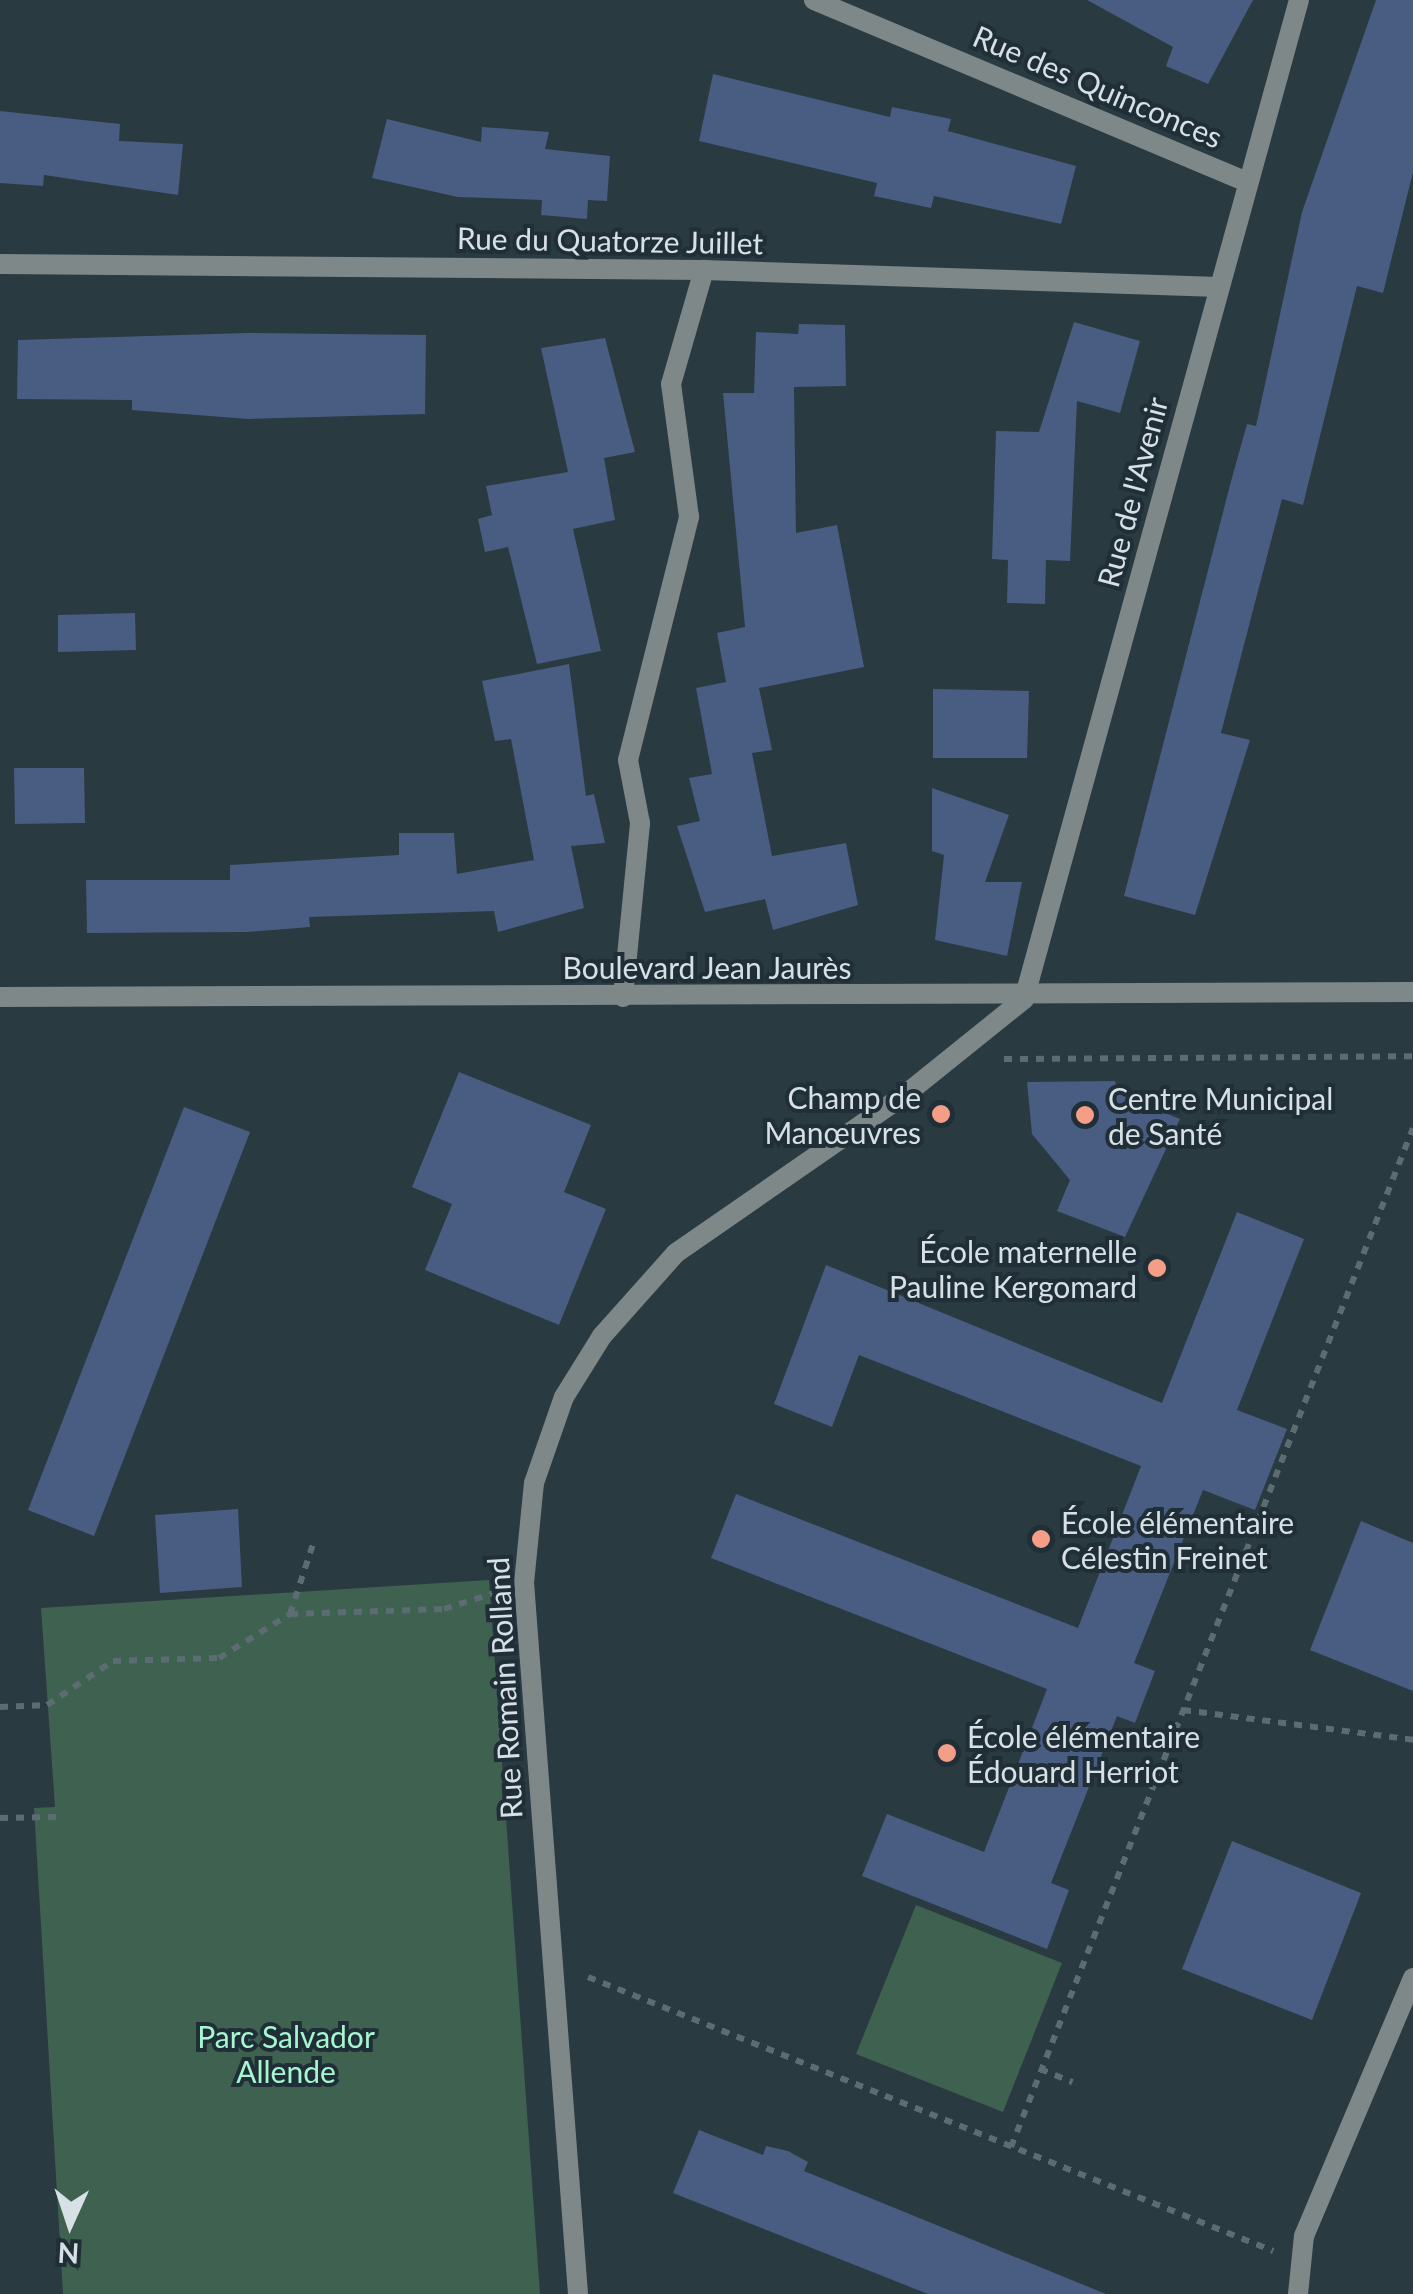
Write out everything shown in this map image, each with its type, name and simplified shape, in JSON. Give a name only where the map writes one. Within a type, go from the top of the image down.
[{"type":"street","name":"Rue des Quinconces","points":[[814,0],[1248,182]]},
{"type":"street","name":"Rue de l'Avenir","points":[[1024,999],[1299,0]]},
{"type":"street","name":"Rue du Quatorze Juillet","points":[[0,264],[704,270],[1219,288]]},
{"type":"street","points":[[623,997],[640,823],[628,760],[689,518],[671,384],[704,270]]},
{"type":"street","name":"Boulevard Jean Jaurès","points":[[0,997],[1024,999],[1413,992]]},
{"type":"street","name":"Rue Romain Rolland","points":[[578,2294],[524,1584],[534,1482],[564,1397],[611,1324],[676,1253],[946,1062],[1024,999]]},
{"type":"street","points":[[1298,2294],[1297,2260],[1413,1978]]},
{"type":"path","points":[[946,1062],[1413,1056]]},
{"type":"path","points":[[1010,2147],[1413,1128]]},
{"type":"path","points":[[290,1614],[314,1541]]},
{"type":"path","points":[[0,1707],[47,1705],[113,1661],[219,1658],[290,1614],[444,1609],[524,1584]]},
{"type":"path","points":[[1183,1710],[1413,1740]]},
{"type":"path","points":[[0,1818],[57,1818]]},
{"type":"path","points":[[551,1962],[1297,2260]]},
{"type":"path","points":[[1040,2069],[1073,2082]]},
{"type":"green space","name":"Parc Salvador Allende","points":[[489,1580],[540,2294],[63,2294],[34,1808],[55,1807],[41,1608]]},
{"type":"green space","points":[[916,1905],[1062,1963],[1003,2112],[856,2054]]},
{"type":"building","points":[[1087,0],[1253,0],[1208,84],[1166,66],[1173,47]]},
{"type":"building","points":[[1376,0],[1413,0],[1413,172],[1383,293],[1357,286],[1303,505],[1282,499],[1221,733],[1250,740],[1195,915],[1124,896],[1247,424],[1256,426],[1302,212]]},
{"type":"building","points":[[713,74],[890,117],[892,107],[951,119],[948,131],[1076,166],[1061,224],[934,196],[931,208],[874,196],[877,183],[699,141]]},
{"type":"building","points":[[0,111],[120,124],[119,141],[183,144],[178,195],[44,175],[43,186],[0,183]]},
{"type":"building","points":[[387,119],[481,142],[482,127],[549,132],[545,149],[610,156],[607,201],[588,200],[587,219],[541,215],[542,200],[458,197],[372,178]]},
{"type":"building","points":[[1074,322],[1140,341],[1120,413],[1077,401],[1070,561],[1046,560],[1045,604],[1007,603],[1008,560],[992,559],[996,431],[1039,432]]},
{"type":"building","points":[[799,324],[845,325],[846,386],[794,387],[796,533],[837,525],[864,667],[759,688],[772,750],[752,753],[772,856],[846,843],[858,905],[773,930],[765,899],[705,912],[677,826],[700,821],[689,778],[712,774],[696,688],[726,682],[717,633],[745,627],[723,393],[754,393],[756,332],[798,334]]},
{"type":"building","points":[[246,333],[426,335],[425,414],[248,419],[132,410],[132,400],[17,399],[18,340]]},
{"type":"building","points":[[605,338],[635,452],[604,458],[615,520],[573,529],[601,651],[537,664],[508,547],[485,552],[478,519],[492,515],[486,486],[568,472],[541,348]]},
{"type":"building","points":[[135,613],[136,650],[58,652],[58,615]]},
{"type":"building","points":[[569,664],[586,796],[594,794],[605,843],[571,846],[584,908],[498,932],[494,911],[309,917],[310,927],[246,932],[87,933],[86,880],[230,880],[230,865],[399,855],[399,833],[454,833],[457,874],[534,860],[511,739],[495,741],[482,681]]},
{"type":"building","points":[[933,689],[1029,691],[1027,758],[933,758]]},
{"type":"building","points":[[14,768],[84,768],[85,823],[15,824]]},
{"type":"building","points":[[932,788],[1009,815],[985,882],[1022,882],[1007,956],[935,940],[944,855],[932,851]]},
{"type":"building","points":[[459,1072],[591,1125],[564,1192],[606,1209],[559,1325],[425,1270],[452,1204],[412,1187]]},
{"type":"building","points":[[1115,1081],[1119,1094],[1180,1119],[1125,1237],[1057,1211],[1070,1180],[1032,1134],[1027,1082]]},
{"type":"building","points":[[184,1107],[250,1132],[94,1536],[28,1510]]},
{"type":"building","points":[[1237,1212],[1304,1239],[1237,1410],[1287,1429],[1255,1510],[1203,1490],[1134,1663],[1155,1671],[1135,1723],[1117,1716],[1051,1883],[1069,1890],[1047,1949],[862,1876],[887,1814],[984,1852],[1047,1689],[711,1558],[736,1494],[1078,1628],[1141,1466],[859,1355],[832,1427],[774,1404],[826,1265],[1162,1403]]},
{"type":"building","points":[[238,1509],[242,1587],[160,1593],[155,1515]]},
{"type":"building","points":[[1361,1521],[1413,1543],[1413,1691],[1310,1650]]},
{"type":"building","points":[[1232,1841],[1361,1893],[1312,2020],[1182,1969]]},
{"type":"building","points":[[699,2130],[763,2155],[766,2146],[788,2151],[808,2162],[804,2171],[1106,2294],[928,2294],[673,2193]]},
{"type":"place","name":"Champ de Manœuvres","points":[[941,1114]]},
{"type":"place","name":"Centre Municipal de Santé","points":[[1085,1115]]},
{"type":"place","name":"École maternelle Pauline Kergomard","points":[[1157,1268]]},
{"type":"place","name":"École élémentaire Célestin Freinet","points":[[1041,1539]]},
{"type":"place","name":"École élémentaire Édouard Herriot","points":[[947,1753]]}]
